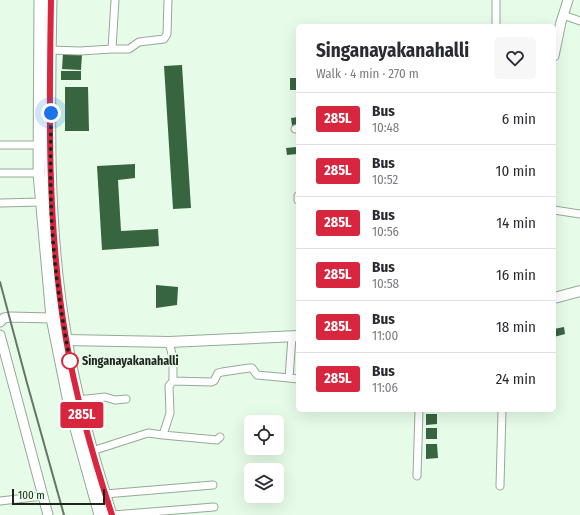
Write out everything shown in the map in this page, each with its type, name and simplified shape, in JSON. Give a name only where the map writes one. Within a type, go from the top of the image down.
[{"type":"main road","points":[[100,515],[70,407],[52,318],[39,172],[40,0],[51,0],[51,202],[55,258],[66,340],[78,400],[112,515]]},
{"type":"main road","points":[[556,297],[580,291]]},
{"type":"main road","points":[[66,340],[169,342],[295,336]]},
{"type":"street","points":[[112,49],[115,0]]},
{"type":"street","points":[[50,50],[80,51],[129,49],[139,42],[164,39],[167,34],[168,0]]},
{"type":"street","points":[[496,0],[496,24]]},
{"type":"street","points":[[556,47],[568,0]]},
{"type":"street","points":[[563,15],[580,21]]},
{"type":"street","points":[[0,145],[40,145]]},
{"type":"street","points":[[0,174],[39,172]]},
{"type":"street","points":[[0,203],[42,202]]},
{"type":"street","points":[[556,210],[580,214]]},
{"type":"street","points":[[0,322],[4,318],[10,316],[52,318]]},
{"type":"street","points":[[0,336],[48,515]]},
{"type":"street","points":[[289,378],[295,336]]},
{"type":"street","points":[[163,434],[170,413],[169,386],[173,381],[173,358],[169,342]]},
{"type":"street","points":[[173,381],[211,382],[214,381],[218,373],[249,368],[252,368],[257,375],[296,379]]},
{"type":"street","points":[[78,400],[105,397],[115,400],[126,399]]},
{"type":"street","points":[[417,476],[419,412]]},
{"type":"street","points":[[500,486],[502,412]]},
{"type":"street","points":[[92,451],[148,433],[217,440],[220,437]]},
{"type":"street","points":[[105,494],[213,485]]},
{"type":"street","points":[[0,500],[43,496]]},
{"type":"street","points":[[112,515],[214,507]]},
{"type":"building","points":[[63,53],[82,54],[81,70],[62,69]]},
{"type":"building","points":[[182,65],[191,208],[173,209],[164,66]]},
{"type":"building","points":[[61,71],[81,71],[81,80],[61,80]]},
{"type":"building","points":[[290,78],[296,78],[296,90],[290,90]]},
{"type":"building","points":[[65,87],[88,87],[89,131],[65,131]]},
{"type":"building","points":[[296,117],[296,125],[292,126],[291,118]]},
{"type":"building","points":[[296,147],[296,154],[287,155],[286,148]]},
{"type":"building","points":[[135,164],[135,178],[118,180],[121,231],[158,229],[159,246],[102,250],[97,166]]},
{"type":"building","points":[[156,285],[178,287],[177,305],[156,308]]},
{"type":"building","points":[[564,327],[565,334],[556,336],[556,329]]},
{"type":"building","points":[[426,414],[437,414],[437,424],[426,425]]},
{"type":"building","points":[[426,428],[437,428],[437,439],[426,439]]},
{"type":"building","points":[[426,444],[437,444],[438,458],[426,459]]},
{"type":"railway","points":[[0,282],[64,515]]},
{"type":"bus line","name":"285L","points":[[51,0],[51,202],[55,258],[62,317],[78,400],[112,515]]},
{"type":"place","name":"Singanayakanahalli","points":[[70,361]]},
{"type":"route","points":[[51,113],[51,202],[55,258],[62,317],[70,361]]}]
